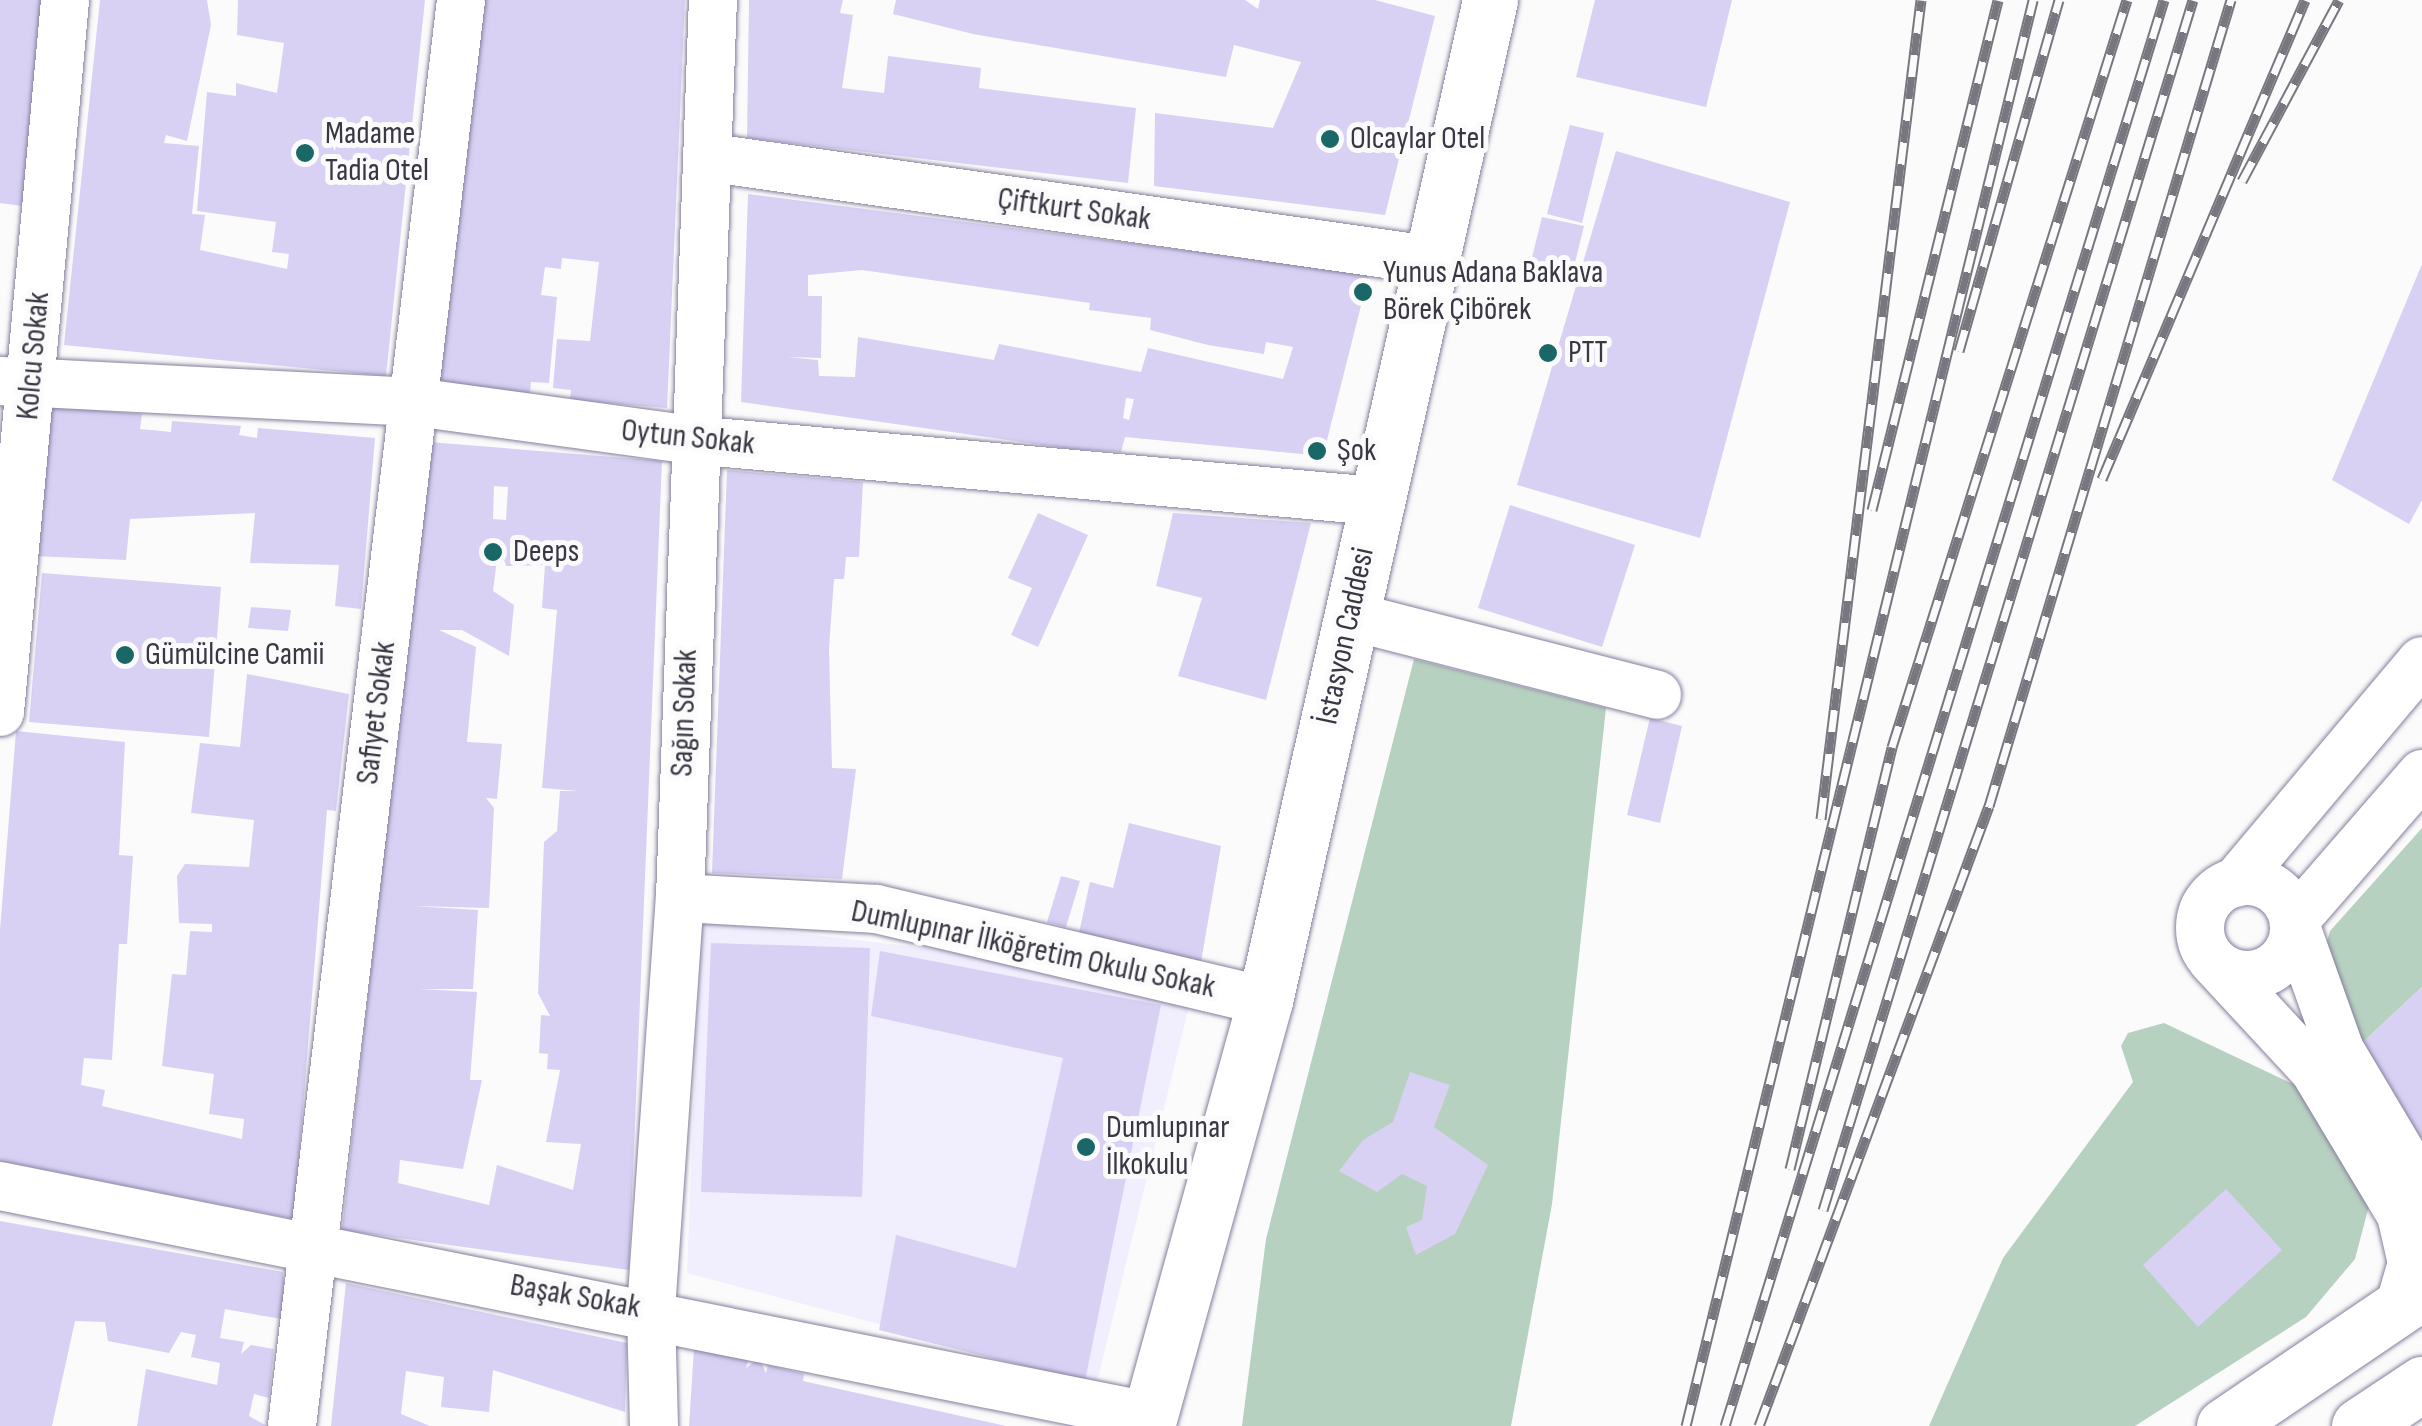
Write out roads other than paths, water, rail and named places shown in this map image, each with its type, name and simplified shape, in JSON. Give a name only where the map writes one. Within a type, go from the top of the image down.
[{"type":"main road","name":"İstasyon Caddesi","points":[[1160,1423],[1190,1269],[1266,1001],[1376,501],[1436,261],[1490,0]]},
{"type":"main road","points":[[2224,1426],[2410,1300]]},
{"type":"main road","points":[[2360,1426],[2422,1384]]},
{"type":"street","name":"Kolcu Sokak","points":[[0,712],[16,380],[64,0]]},
{"type":"street","name":"Safiyet Sokak","points":[[292,1426],[461,0]]},
{"type":"street","name":"Sağın Sokak","points":[[654,1426],[650,1310],[680,898],[692,440],[712,158],[713,0]]},
{"type":"street","name":"Çiftkurt Sokak","points":[[712,158],[1436,261]]},
{"type":"street","name":"Oytun Sokak","points":[[16,380],[415,402],[692,440],[1376,501]]},
{"type":"street","points":[[1350,616],[1658,695]]},
{"type":"street","points":[[2410,1300],[2412,1262],[2401,1215],[2314,1070],[2212,960],[2202,915],[2235,883],[2422,661]]},
{"type":"street","points":[[2212,960],[2237,974],[2267,971],[2289,950],[2294,921],[2422,774]]},
{"type":"street","points":[[2235,883],[2267,885],[2294,921],[2340,1050],[2422,1188]]},
{"type":"street","name":"Dumlupınar İlköğretim Okulu Sokak","points":[[680,898],[876,909],[1266,1001]]},
{"type":"street","name":"Başak Sokak","points":[[0,1186],[312,1251],[650,1310],[1160,1423]]},
{"type":"railway","points":[[1821,819],[1921,0]]},
{"type":"railway","points":[[1872,510],[1998,0]]},
{"type":"railway","points":[[1686,1426],[2033,0]]},
{"type":"railway","points":[[1959,351],[2059,0]]},
{"type":"railway","points":[[1790,1169],[1892,747],[2127,0]]},
{"type":"railway","points":[[1725,1426],[2164,0]]},
{"type":"railway","points":[[1823,1210],[2193,0]]},
{"type":"railway","points":[[1759,1426],[1989,806],[2231,0]]},
{"type":"railway","points":[[2102,479],[2305,0]]},
{"type":"railway","points":[[2242,181],[2339,0]]},
{"type":"place","name":"Olcaylar Otel","points":[[1330,139]]},
{"type":"place","name":"Madame Tadia Otel","points":[[305,153]]},
{"type":"place","name":"Yunus Adana Baklava Börek Çibörek","points":[[1363,292]]},
{"type":"place","name":"PTT","points":[[1548,353]]},
{"type":"place","name":"Şok","points":[[1317,451]]},
{"type":"place","name":"Deeps","points":[[493,552]]},
{"type":"place","name":"Gümülcine Camii","points":[[125,655]]},
{"type":"place","name":"Dumlupınar İlkokulu","points":[[1086,1147]]}]
